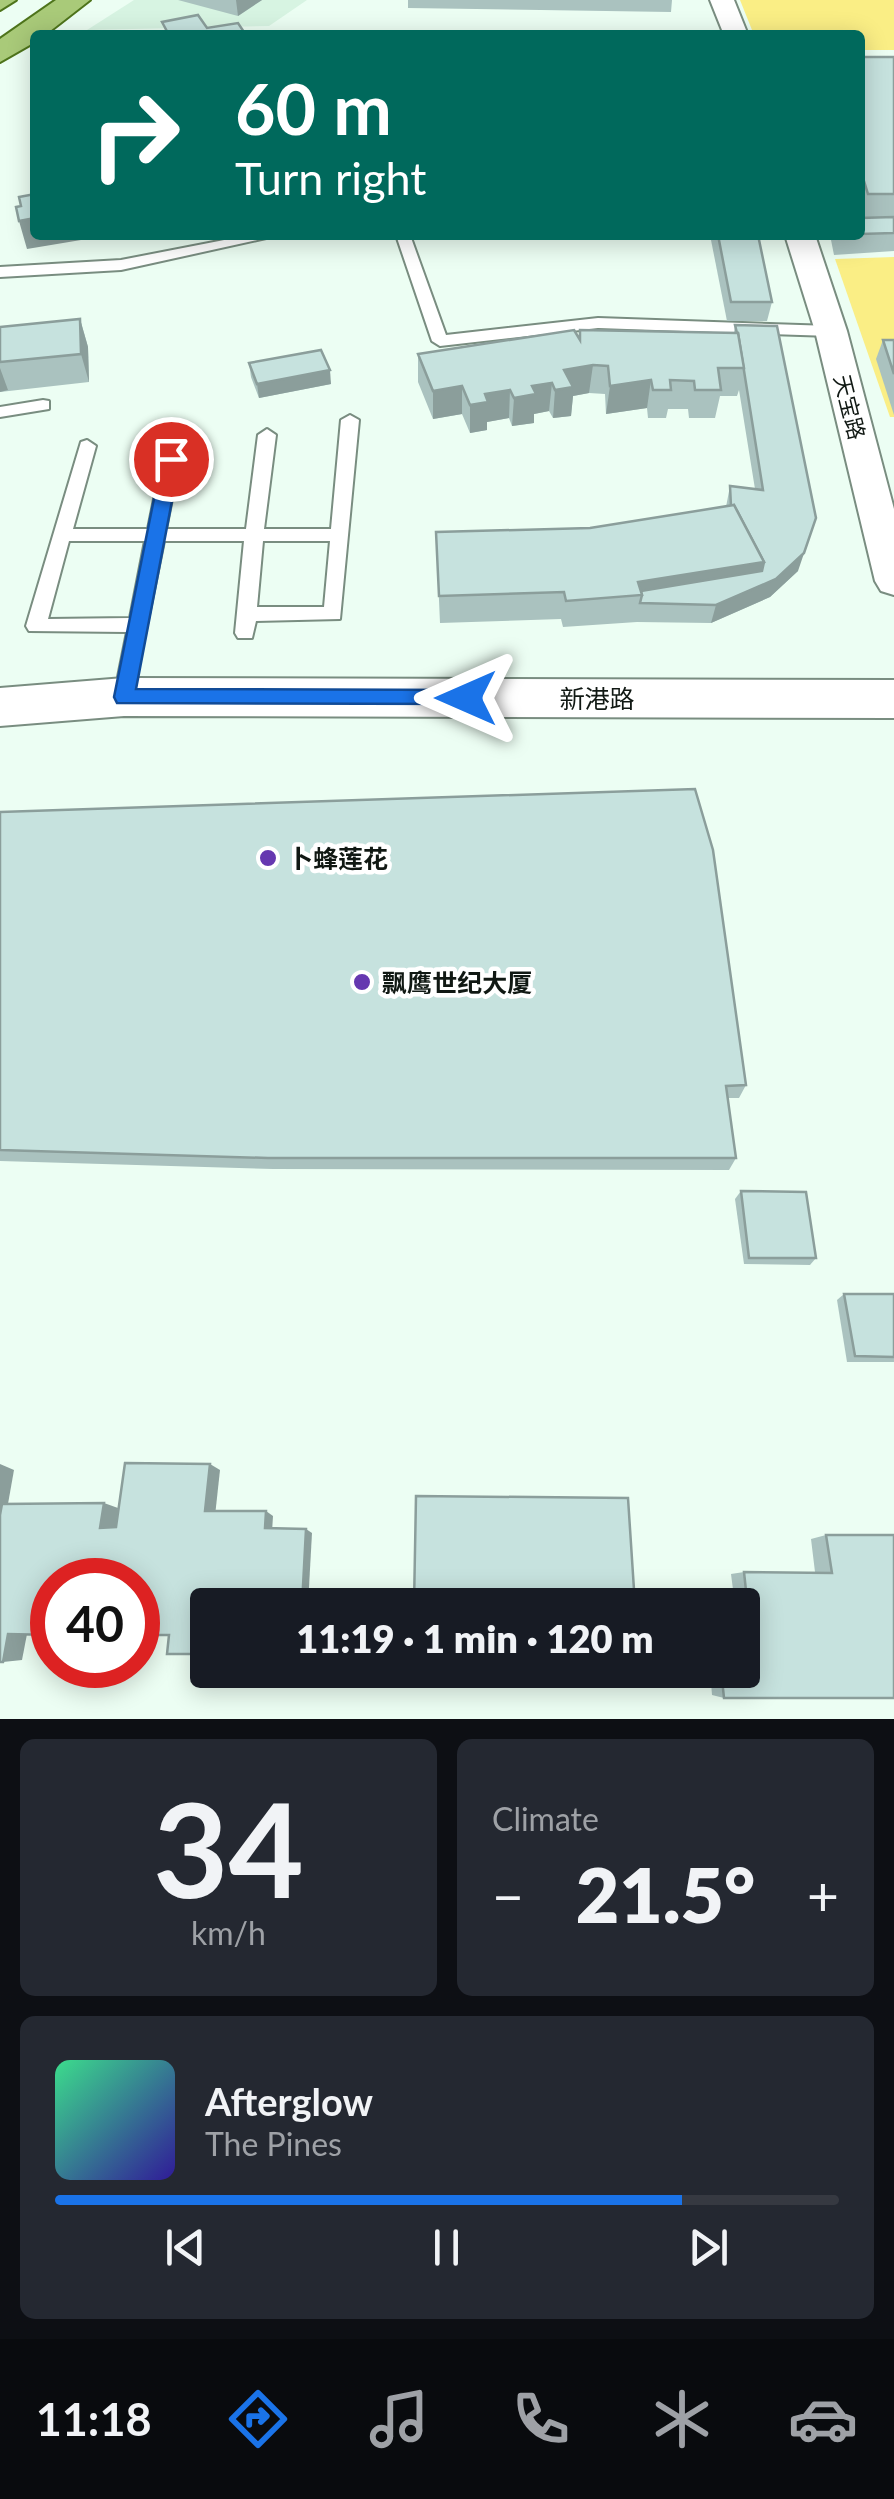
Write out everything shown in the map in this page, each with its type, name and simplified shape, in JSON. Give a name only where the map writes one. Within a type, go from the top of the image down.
[{"type":"main road","points":[[0,28],[42,0]]},
{"type":"main road","points":[[33,30],[75,0]]},
{"type":"main road","points":[[67,30],[111,0]]},
{"type":"main road","points":[[0,53],[30,32]]},
{"type":"main road","points":[[0,75],[30,55]]},
{"type":"street","points":[[722,0],[734,30]]},
{"type":"street","name":"天宝路","points":[[802,240],[830,332],[894,581]]},
{"type":"street","name":"新港路","points":[[0,706],[124,697],[894,699]]},
{"type":"lane","points":[[0,272],[121,265],[248,240]]},
{"type":"lane","points":[[405,240],[440,341],[598,324],[830,332]]},
{"type":"lane","points":[[0,412],[43,405]]},
{"type":"lane","points":[[267,435],[246,624],[333,614],[350,420]]},
{"type":"lane","points":[[88,446],[36,626],[138,624]]},
{"type":"lane","points":[[124,697],[171,459]]},
{"type":"lane","points":[[62,535],[340,536]]},
{"type":"shaded area","points":[[134,0],[307,0],[269,26],[87,30]]},
{"type":"shaded area","points":[[740,0],[894,0],[894,50],[865,50],[865,30],[752,30]]},
{"type":"shaded area","points":[[894,257],[894,417],[890,417],[835,259]]},
{"type":"building","points":[[198,15],[207,28],[238,23],[243,30],[166,30],[162,22]]},
{"type":"building","points":[[865,57],[894,57],[894,194],[868,194]]},
{"type":"building","points":[[30,195],[30,219],[19,221],[19,197]]},
{"type":"building","points":[[894,217],[894,233],[865,234],[865,218]]},
{"type":"building","points":[[719,240],[759,240],[772,302],[731,302]]},
{"type":"building","points":[[80,319],[81,354],[0,362],[0,327]]},
{"type":"building","points":[[735,325],[777,326],[816,518],[804,553],[776,579],[716,605],[640,603],[641,591],[762,571],[764,562],[734,505],[731,506],[730,486],[763,490]]},
{"type":"building","points":[[574,330],[580,340],[580,330],[738,333],[744,368],[718,368],[721,390],[695,390],[694,381],[670,380],[671,390],[653,390],[651,380],[610,386],[608,366],[593,365],[564,370],[573,387],[555,390],[552,383],[532,386],[536,394],[514,398],[510,390],[485,394],[488,402],[470,405],[462,386],[433,391],[418,354]]},
{"type":"building","points":[[883,340],[894,340],[894,374]]},
{"type":"building","points":[[321,350],[330,370],[257,384],[249,363]]},
{"type":"building","points":[[734,505],[764,562],[638,582],[642,595],[566,601],[564,592],[439,596],[436,532],[590,528]]},
{"type":"building","name":"飘鹰世纪大厦","points":[[695,789],[713,850],[746,1085],[726,1086],[736,1158],[268,1158],[0,1150],[0,812]]},
{"type":"building","points":[[741,1191],[806,1192],[816,1258],[749,1258]]},
{"type":"building","points":[[844,1294],[894,1294],[894,1357],[855,1356]]},
{"type":"building","points":[[125,1463],[210,1464],[205,1511],[266,1511],[265,1528],[306,1529],[303,1588],[190,1588],[190,1654],[167,1654],[169,1635],[160,1635],[160,1558],[30,1558],[30,1634],[8,1634],[0,1662],[2,1504],[104,1503],[100,1528],[116,1527]]},
{"type":"building","points":[[416,1496],[628,1498],[634,1588],[414,1588]]},
{"type":"building","points":[[826,1535],[894,1535],[894,1698],[724,1698],[723,1688],[760,1688],[760,1588],[746,1588],[744,1572],[832,1573]]},
{"type":"place","name":"卜蜂莲花","points":[[268,858]]},
{"type":"place","name":"飘鹰世纪大厦","points":[[362,982]]},
{"type":"route","points":[[171,459],[124,697],[466,698]]}]
